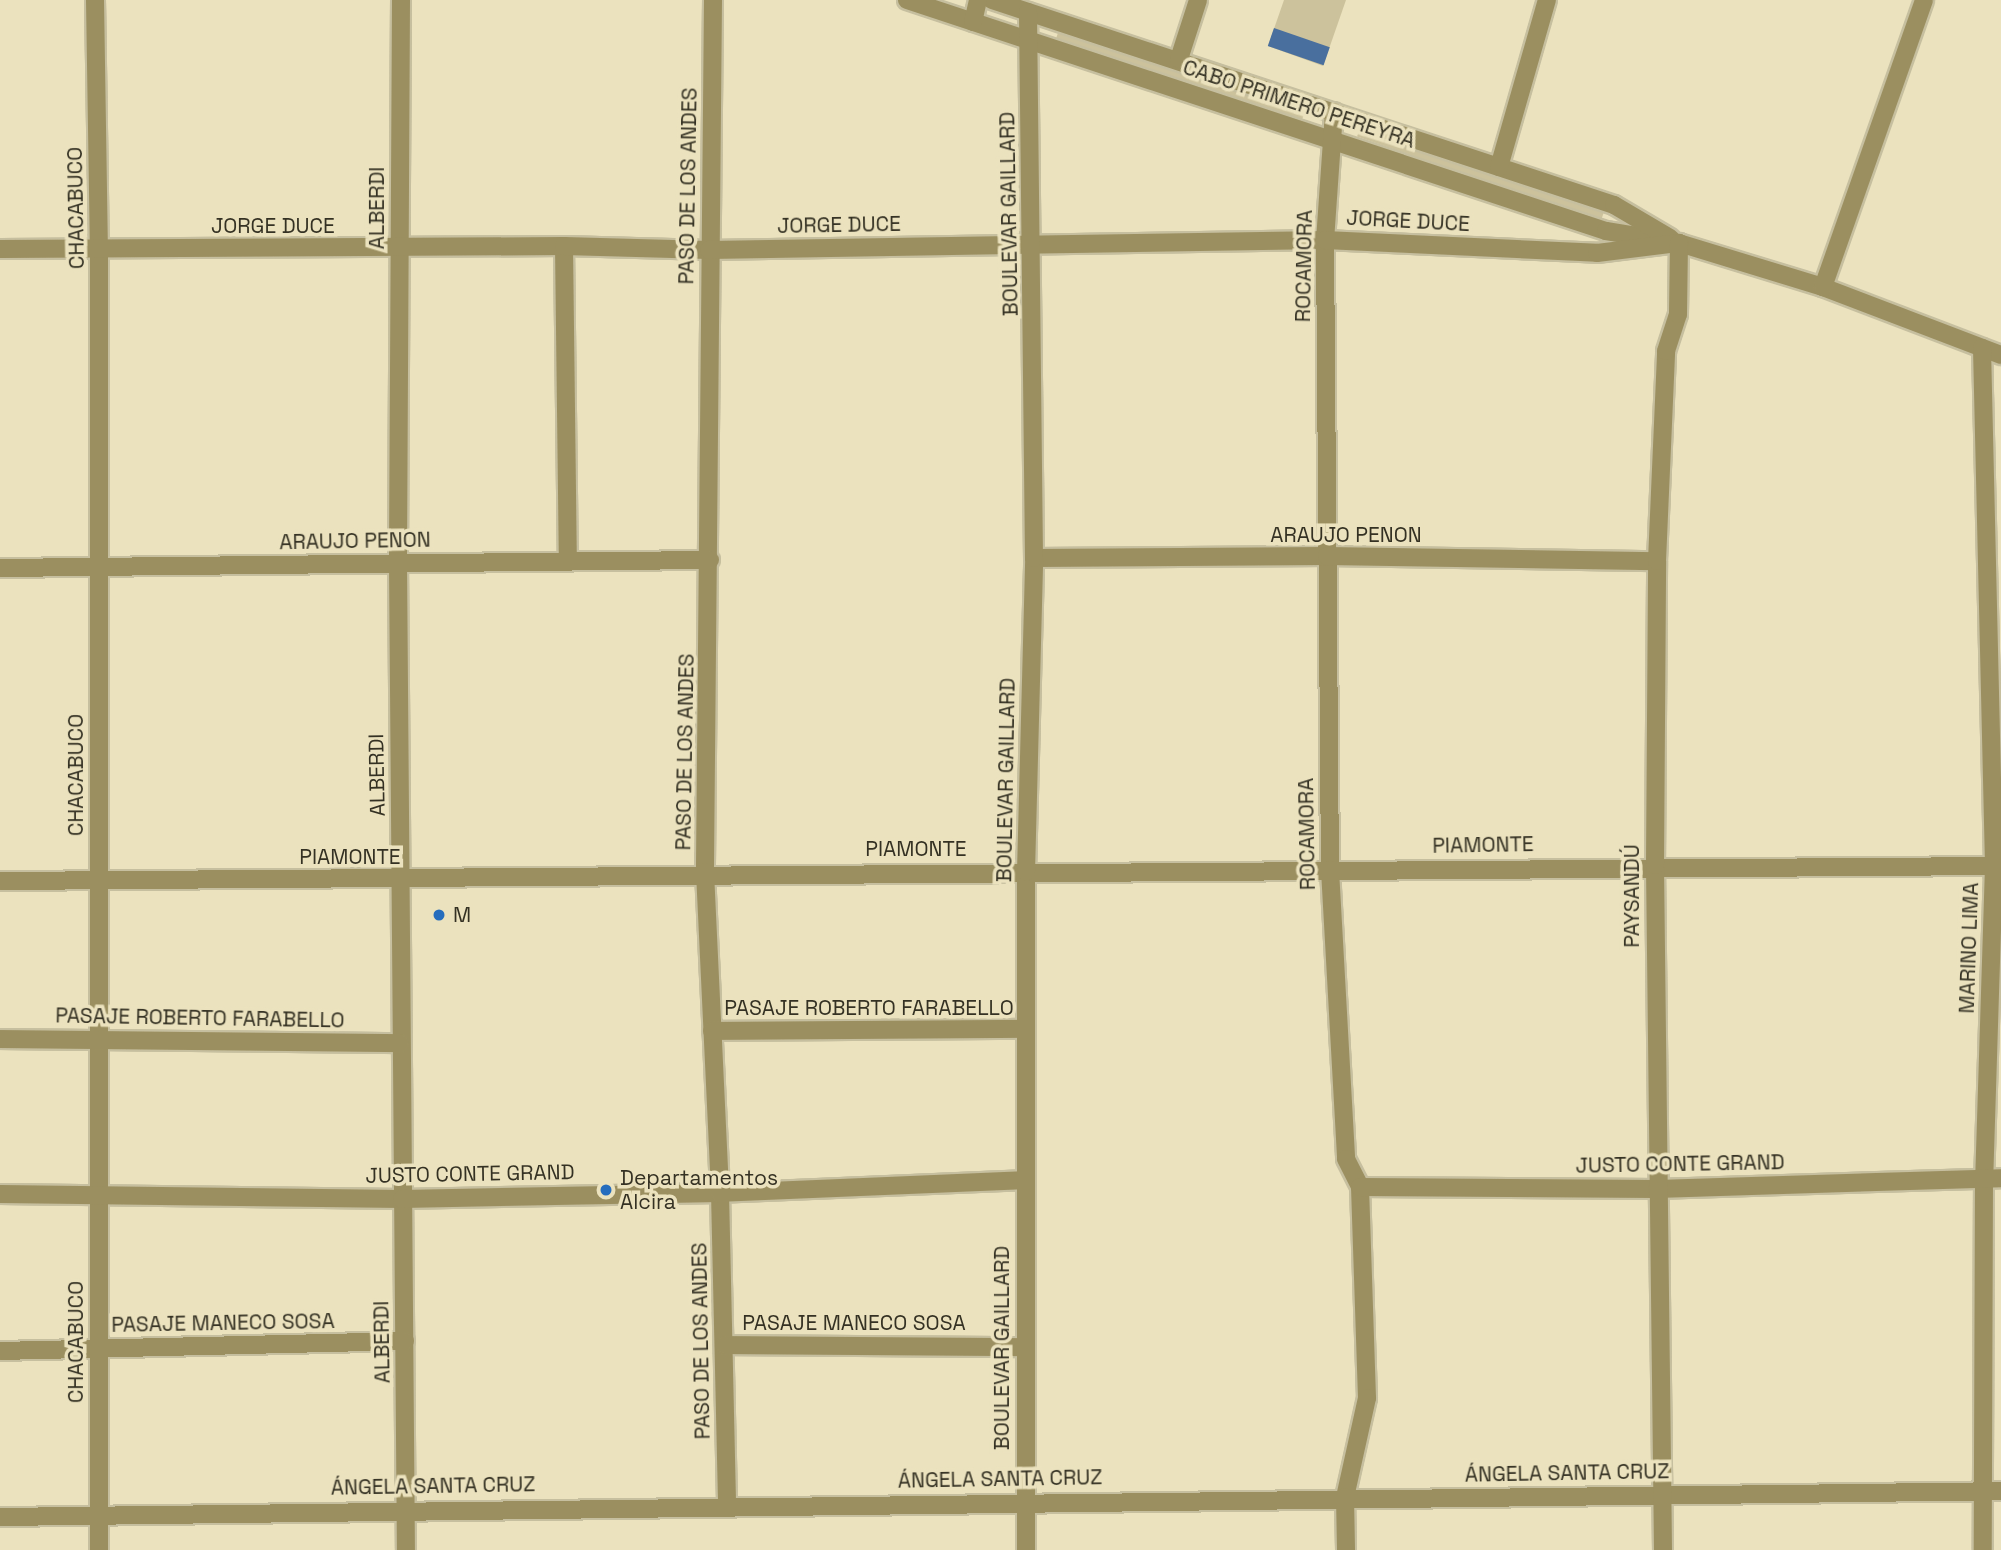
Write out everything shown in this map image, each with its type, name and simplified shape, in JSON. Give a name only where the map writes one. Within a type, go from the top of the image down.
[{"type":"street","name":"CHACABUCO","points":[[95,0],[99,249],[99,1550]]},
{"type":"street","name":"ALBERDI","points":[[401,0],[398,563],[406,1550]]},
{"type":"street","name":"PASO DE LOS ANDES","points":[[713,0],[709,250],[710,560],[705,872],[720,1193],[727,1505]]},
{"type":"street","name":"CABO PRIMERO PEREYRA","points":[[907,0],[1605,231],[1679,243],[1823,287],[2001,355]]},
{"type":"street","points":[[973,22],[978,0]]},
{"type":"street","name":"CABO PRIMERO PEREYRA","points":[[992,0],[1179,59],[1615,205],[1679,243]]},
{"type":"street","points":[[1179,59],[1198,0]]},
{"type":"street","points":[[1499,167],[1547,0]]},
{"type":"street","points":[[1823,287],[1924,0]]},
{"type":"street","name":"BOULEVAR GAILLARD","points":[[1026,1550],[1026,872],[1034,558],[1033,243],[1028,12]]},
{"type":"street","name":"ROCAMORA","points":[[1334,112],[1330,138],[1325,240],[1330,870],[1346,1158],[1360,1187],[1367,1398],[1345,1497],[1346,1550]]},
{"type":"street","name":"JORGE DUCE","points":[[0,249],[400,250],[564,246],[709,250],[1325,240],[1597,253],[1679,243]]},
{"type":"street","name":"PAYSANDÚ","points":[[1663,1550],[1655,865],[1657,561],[1666,351],[1678,314],[1679,243]]},
{"type":"street","points":[[564,246],[568,561]]},
{"type":"street","name":"MARINO LIMA","points":[[1982,348],[1994,573],[1998,866],[1992,1178],[1992,1491],[1983,1550]]},
{"type":"street","name":"ARAUJO PENON","points":[[1034,558],[1326,556],[1657,561]]},
{"type":"street","name":"ARAUJO PENON","points":[[0,568],[710,560]]},
{"type":"street","name":"PIAMONTE","points":[[0,881],[401,880],[705,872],[1330,870],[1655,865],[1998,866]]},
{"type":"street","name":"PASAJE ROBERTO FARABELLO","points":[[712,1031],[1026,1030]]},
{"type":"street","name":"PASAJE ROBERTO FARABELLO","points":[[0,1039],[400,1042]]},
{"type":"street","name":"JUSTO CONTE GRAND","points":[[1360,1187],[1657,1189],[1992,1178]]},
{"type":"street","name":"JUSTO CONTE GRAND","points":[[0,1194],[402,1199],[720,1193],[1025,1180]]},
{"type":"street","name":"PASAJE MANECO SOSA","points":[[0,1351],[405,1341]]},
{"type":"street","name":"PASAJE MANECO SOSA","points":[[725,1345],[1025,1347]]},
{"type":"street","name":"ÁNGELA SANTA CRUZ","points":[[0,1517],[406,1508],[1992,1491]]},
{"type":"shaded area","points":[[1284,0],[1346,0],[1323,66],[1268,46]]},
{"type":"shaded area","points":[[1059,30],[1304,114],[1301,123],[1056,39]]},
{"type":"shaded area","points":[[1360,128],[1604,212],[1601,221],[1357,137]]},
{"type":"building","points":[[1274,28],[1330,47],[1324,65],[1268,46]]},
{"type":"place","name":"M","points":[[439,915]]},
{"type":"place","name":"Departamentos Alcira","points":[[606,1190]]}]
